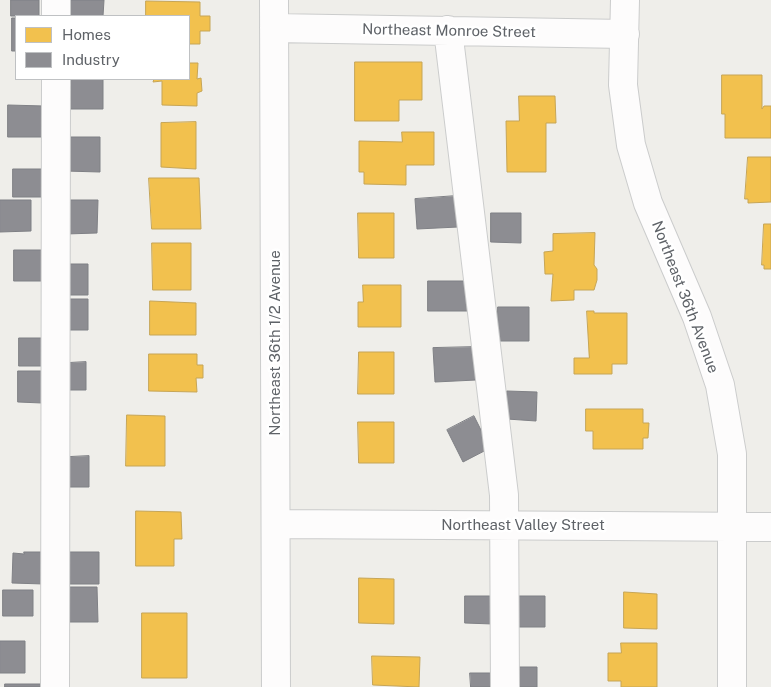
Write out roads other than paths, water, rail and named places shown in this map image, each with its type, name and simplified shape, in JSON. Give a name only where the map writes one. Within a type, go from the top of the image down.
[{"type":"street","points":[[56,0],[56,15]]},
{"type":"street","name":"Northeast 36th 1/2 Avenue","points":[[274,0],[276,687]]},
{"type":"street","name":"Northeast 36th Avenue","points":[[625,0],[623,85],[631,145],[648,203],[697,317],[720,385],[732,454],[732,687]]},
{"type":"street","name":"Northeast Monroe Street","points":[[274,28],[625,34]]},
{"type":"street","points":[[448,30],[504,495],[505,687]]},
{"type":"street","points":[[55,687],[56,80]]},
{"type":"street","name":"Northeast Valley Street","points":[[276,524],[771,527]]}]
